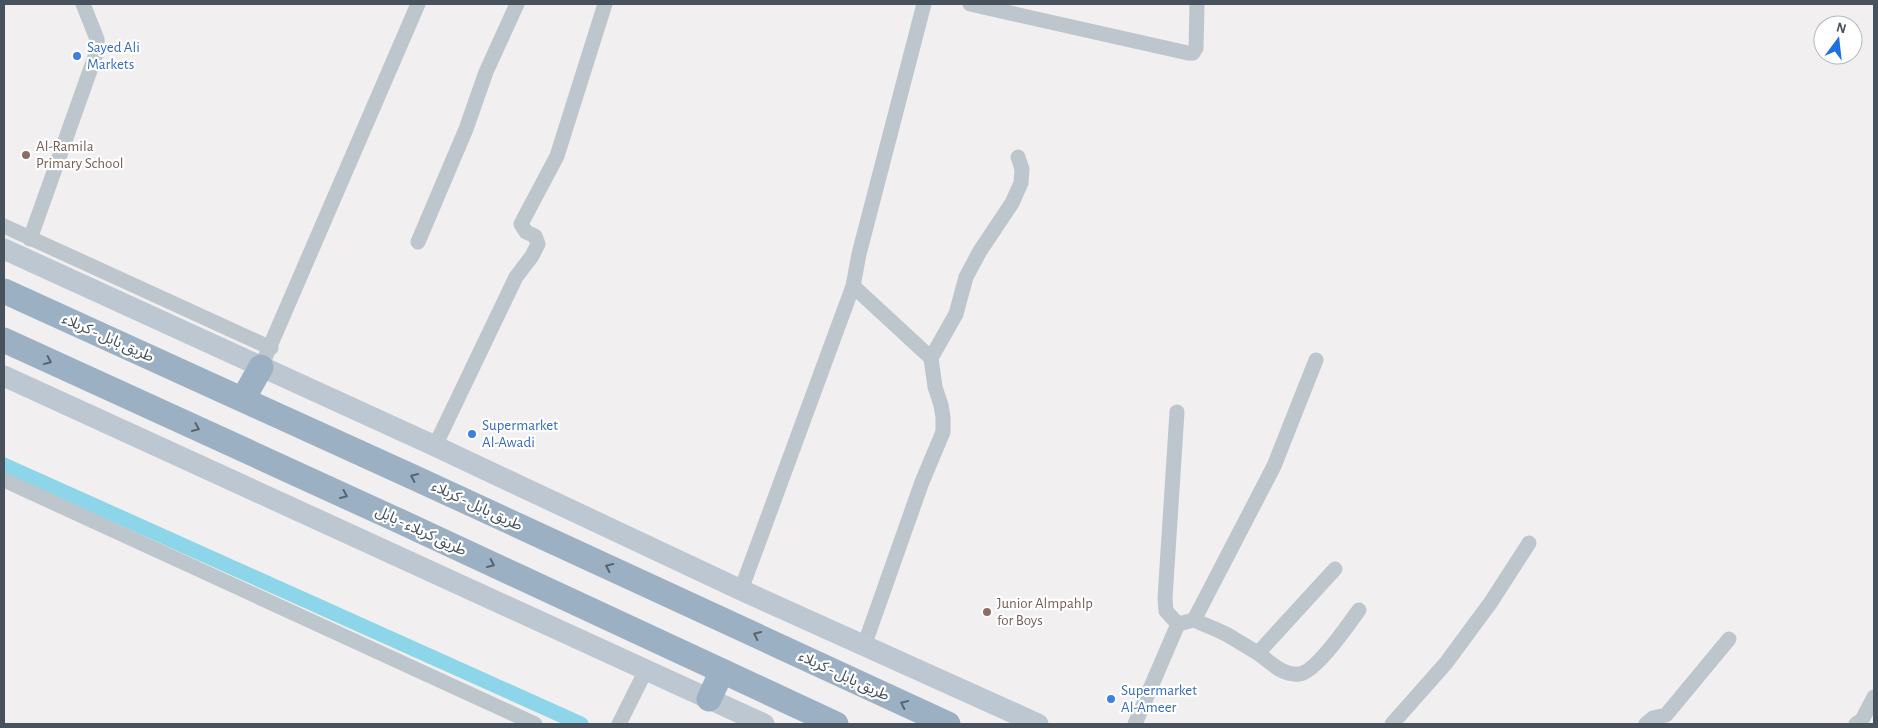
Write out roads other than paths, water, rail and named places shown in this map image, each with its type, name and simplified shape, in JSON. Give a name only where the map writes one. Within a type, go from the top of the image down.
[{"type":"highway","name":"طريق بابل - كربلاء","points":[[4,291],[948,724]]},
{"type":"highway","name":"طريق كربلاء - بابل","points":[[4,340],[836,724]]},
{"type":"highway","points":[[243,399],[266,357]]},
{"type":"highway","points":[[709,699],[722,671]]},
{"type":"main road","points":[[4,249],[266,357],[435,446],[741,590],[1038,724]]},
{"type":"main road","points":[[4,376],[764,724]]},
{"type":"street","points":[[30,239],[97,51],[97,39],[83,4]]},
{"type":"street","points":[[4,226],[266,357],[418,4]]},
{"type":"street","points":[[418,242],[466,129],[486,72],[516,4]]},
{"type":"street","points":[[435,446],[516,278],[538,244],[534,236],[526,232],[521,224],[557,156],[605,4]]},
{"type":"street","points":[[741,590],[853,286],[859,254],[924,4]]},
{"type":"street","points":[[970,4],[1193,53],[1196,48],[1197,4]]},
{"type":"street","points":[[864,646],[922,482],[943,432],[941,405],[935,387],[931,358],[956,314],[966,277],[980,251],[1012,203],[1020,183],[1022,169],[1018,157]]},
{"type":"street","points":[[853,286],[931,358]]},
{"type":"street","points":[[1194,620],[1274,466],[1316,360]]},
{"type":"street","points":[[1177,412],[1164,598],[1166,611],[1178,624]]},
{"type":"street","points":[[4,480],[535,724]]},
{"type":"street","points":[[1392,724],[1446,664],[1491,602],[1529,544]]},
{"type":"street","points":[[1258,653],[1335,569]]},
{"type":"street","points":[[1178,624],[1194,620],[1224,633],[1258,653],[1275,667],[1285,672],[1300,674],[1311,668],[1327,652],[1359,610]]},
{"type":"street","points":[[1135,724],[1178,624]]},
{"type":"street","points":[[1646,724],[1654,718],[1666,716],[1729,639]]},
{"type":"street","points":[[619,724],[646,670]]},
{"type":"street","points":[[1856,724],[1862,720],[1874,697]]},
{"type":"waterway","points":[[4,465],[581,724]]},
{"type":"place","name":"Sayed Ali Markets","points":[[77,56]]},
{"type":"place","name":"Al-Ramila Primary School","points":[[26,155]]},
{"type":"place","name":"Supermarket Al-Awadi","points":[[472,434]]},
{"type":"place","name":"Junior Almpahlp for Boys","points":[[987,612]]},
{"type":"place","name":"Supermarket Al-Ameer","points":[[1111,699]]}]
